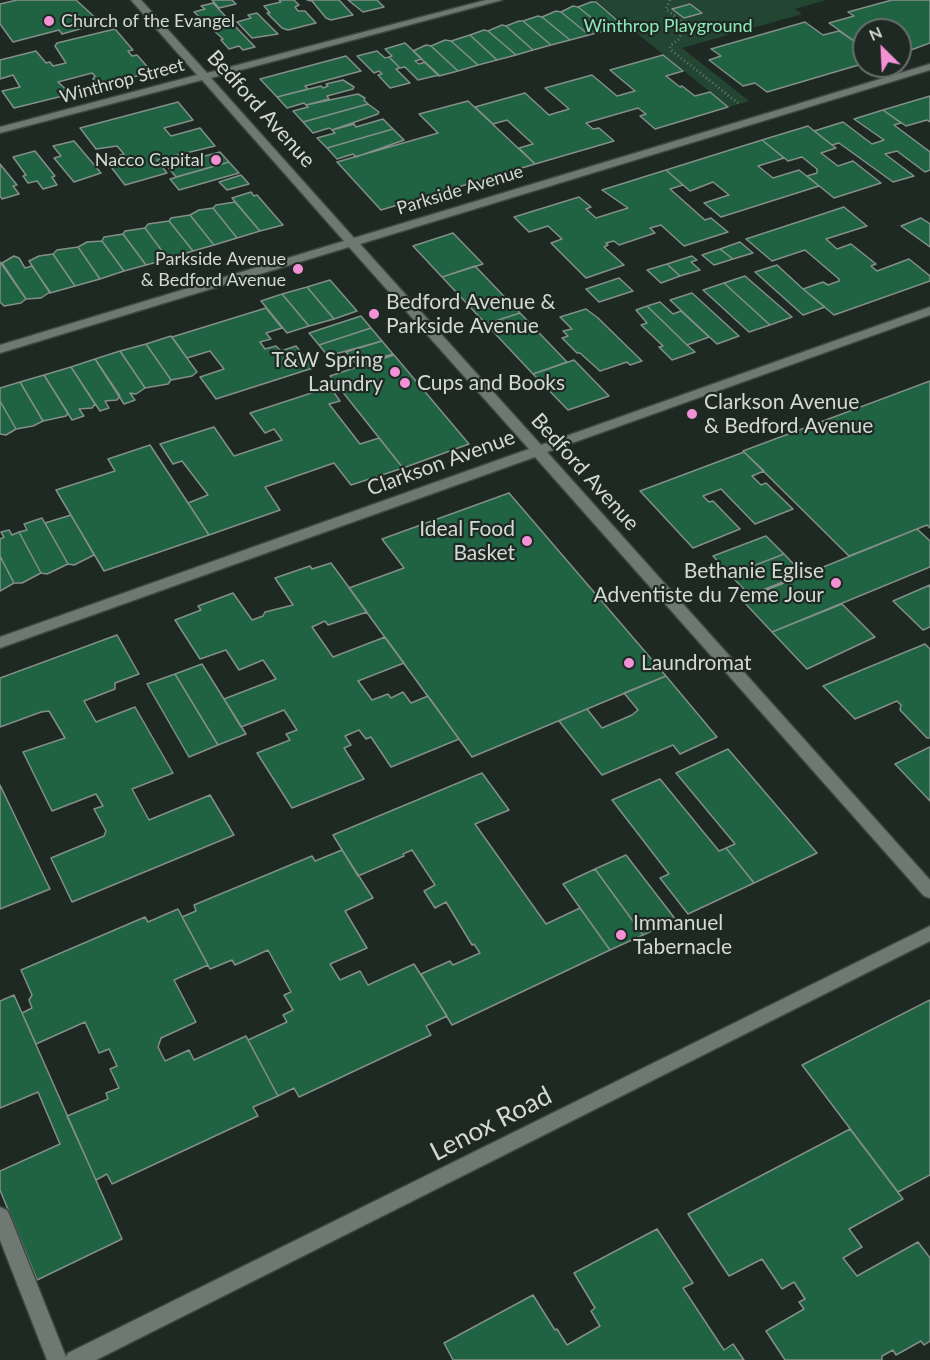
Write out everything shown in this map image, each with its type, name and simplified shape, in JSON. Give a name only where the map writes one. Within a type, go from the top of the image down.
[{"type":"street","name":"Bedford Avenue","points":[[136,0],[930,891]]},
{"type":"street","name":"Winthrop Street","points":[[0,130],[497,0]]},
{"type":"street","name":"Parkside Avenue","points":[[0,349],[930,67]]},
{"type":"street","name":"Clarkson Avenue","points":[[0,643],[930,312]]},
{"type":"street","name":"Lenox Road","points":[[75,1360],[930,933]]},
{"type":"street","points":[[0,1216],[57,1360]]},
{"type":"path","points":[[670,0],[666,9],[681,21],[682,33],[679,39],[670,46],[671,50],[744,108]]},
{"type":"green space","name":"Winthrop Playground","points":[[595,0],[826,0],[795,9],[802,14],[682,48],[749,101],[729,107]]},
{"type":"building","name":"Church of the Evangel","points":[[17,0],[76,0],[101,23],[62,34],[59,30],[13,42],[0,24],[0,4]]},
{"type":"building","points":[[212,0],[232,0],[236,4],[219,8]]},
{"type":"building","points":[[279,0],[294,0],[299,5],[295,7],[298,11],[305,11],[316,23],[288,30],[282,28],[267,13],[270,13],[264,6],[281,2]]},
{"type":"building","points":[[307,0],[339,0],[353,15],[331,20],[326,18],[312,1]]},
{"type":"building","points":[[348,0],[377,0],[384,7],[363,12]]},
{"type":"building","points":[[892,0],[930,0],[930,43],[912,50],[912,18],[852,18],[852,39],[829,23],[854,16],[848,12]]},
{"type":"building","points":[[596,2],[624,26],[607,30],[578,7]]},
{"type":"building","points":[[213,3],[255,47],[243,50],[239,46],[229,49],[221,40],[223,39],[194,12],[205,9],[201,6]]},
{"type":"building","points":[[690,4],[702,13],[684,18],[672,9]]},
{"type":"building","points":[[573,6],[578,7],[607,30],[589,35],[561,12]]},
{"type":"building","points":[[556,11],[561,12],[589,35],[570,40],[542,17]]},
{"type":"building","points":[[257,13],[278,34],[252,38],[237,22],[251,18],[248,15]]},
{"type":"building","points":[[538,16],[570,40],[551,45],[523,21]]},
{"type":"building","points":[[523,21],[551,45],[533,50],[506,26]]},
{"type":"building","points":[[805,22],[823,35],[839,31],[852,40],[852,67],[767,92],[755,83],[743,86],[709,60],[721,56],[711,49]]},
{"type":"building","points":[[502,25],[533,50],[516,55],[488,31]]},
{"type":"building","points":[[115,29],[133,50],[128,51],[132,56],[137,55],[152,72],[99,86],[93,79],[95,76],[92,73],[58,82],[71,94],[14,108],[2,91],[20,87],[13,75],[0,79],[0,60],[36,51],[46,63],[50,62],[53,66],[66,63],[55,46],[57,43]]},
{"type":"building","points":[[484,30],[516,55],[497,60],[470,35]]},
{"type":"building","points":[[470,35],[497,60],[478,65],[451,41]]},
{"type":"building","points":[[445,40],[451,41],[478,65],[458,71],[431,46]]},
{"type":"building","points":[[405,43],[422,59],[415,61],[419,64],[425,62],[439,75],[418,80],[405,67],[400,68],[389,57],[392,56],[385,49]]},
{"type":"building","points":[[426,45],[431,46],[458,71],[439,76],[413,51]]},
{"type":"building","points":[[377,51],[385,58],[389,57],[400,68],[396,69],[410,83],[390,88],[378,75],[382,74],[379,71],[374,73],[357,56]]},
{"type":"building","points":[[663,55],[683,71],[666,76],[695,96],[710,92],[728,107],[655,129],[640,116],[646,114],[638,108],[586,123],[593,129],[599,128],[614,141],[535,164],[519,148],[533,144],[507,120],[493,124],[475,107],[525,93],[549,115],[569,109],[545,88],[592,75],[617,96],[635,91],[610,70]]},
{"type":"building","points":[[346,56],[361,71],[305,86],[308,89],[277,97],[260,79]]},
{"type":"building","points":[[343,80],[354,87],[353,89],[306,105],[304,103],[287,108],[277,97],[321,86],[323,88],[328,86],[326,84]]},
{"type":"building","points":[[358,94],[365,98],[368,104],[303,122],[293,111],[308,107],[306,105]]},
{"type":"building","points":[[930,96],[930,122],[927,120],[906,126],[883,110]]},
{"type":"building","points":[[468,101],[535,164],[381,210],[337,162],[438,133],[419,114]]},
{"type":"building","points":[[178,102],[193,120],[164,128],[171,136],[200,128],[215,146],[157,160],[167,173],[125,185],[111,167],[126,163],[120,155],[124,154],[117,146],[96,149],[80,128]]},
{"type":"building","points":[[368,104],[379,112],[378,114],[332,130],[329,128],[313,133],[303,122]]},
{"type":"building","points":[[883,110],[901,123],[894,125],[930,152],[930,170],[925,172],[897,151],[885,154],[914,176],[893,182],[839,143],[832,145],[814,131],[843,122],[872,144],[884,140],[854,119]]},
{"type":"building","points":[[383,119],[393,129],[327,148],[317,138],[335,133],[332,130],[354,124],[356,127]]},
{"type":"building","points":[[808,126],[836,148],[821,153],[838,166],[853,161],[881,183],[834,198],[807,176],[817,173],[817,169],[802,157],[788,161],[762,140]]},
{"type":"building","points":[[393,129],[404,140],[356,157],[353,154],[337,159],[327,148]]},
{"type":"building","points":[[762,140],[784,158],[758,166],[773,178],[799,170],[819,186],[721,217],[704,203],[729,195],[713,182],[690,191],[666,170]]},
{"type":"building","points":[[74,141],[101,173],[74,182],[54,158],[61,156],[53,146]]},
{"type":"building","points":[[35,151],[55,176],[52,177],[57,185],[43,189],[37,181],[28,183],[23,176],[26,175],[13,157]]},
{"type":"building","points":[[220,152],[229,162],[176,177],[167,166]]},
{"type":"building","points":[[229,162],[239,173],[179,190],[170,179]]},
{"type":"building","points":[[0,164],[17,185],[13,186],[19,194],[2,199],[0,196]]},
{"type":"building","points":[[666,170],[683,185],[670,189],[705,220],[711,218],[728,232],[684,246],[661,225],[650,228],[655,233],[619,245],[614,241],[606,243],[608,245],[604,247],[624,265],[586,278],[551,243],[562,239],[548,226],[529,232],[514,217],[579,197],[591,207],[586,209],[596,218],[628,208],[602,190]]},
{"type":"building","points":[[241,175],[249,184],[227,190],[219,182]]},
{"type":"building","points":[[251,192],[254,196],[257,195],[283,225],[260,231],[232,198]]},
{"type":"building","points":[[235,202],[260,231],[237,238],[213,208],[216,205]]},
{"type":"building","points":[[844,207],[867,226],[826,239],[837,249],[851,244],[876,264],[871,266],[877,271],[909,259],[930,276],[930,281],[834,315],[803,289],[823,282],[828,285],[839,279],[805,250],[772,261],[746,239]]},
{"type":"building","points":[[213,208],[237,238],[214,245],[190,215],[199,210]]},
{"type":"building","points":[[190,215],[214,245],[193,251],[169,221],[171,218]]},
{"type":"building","points":[[921,218],[930,224],[930,247],[901,226]]},
{"type":"building","points":[[169,221],[193,251],[168,259],[145,228],[148,224]]},
{"type":"building","points":[[145,228],[168,259],[146,265],[123,234],[125,231]]},
{"type":"building","points":[[453,233],[483,264],[442,277],[413,246]]},
{"type":"building","points":[[123,234],[146,265],[124,271],[102,241],[104,237]]},
{"type":"building","points":[[102,241],[124,271],[100,279],[78,247],[87,242]]},
{"type":"building","points":[[740,242],[753,253],[733,259],[720,249]]},
{"type":"building","points":[[78,247],[100,279],[75,286],[53,254],[57,250]]},
{"type":"building","points":[[720,249],[733,259],[714,265],[702,255]]},
{"type":"building","points":[[53,254],[75,286],[50,293],[29,261],[39,256]]},
{"type":"building","points":[[14,256],[19,258],[25,268],[32,266],[50,292],[41,298],[26,299],[2,263]]},
{"type":"building","points":[[692,256],[697,260],[691,262],[700,270],[680,276],[667,264]]},
{"type":"building","points":[[0,262],[26,299],[21,303],[4,306],[0,302]]},
{"type":"building","points":[[667,264],[680,276],[661,283],[647,270]]},
{"type":"building","points":[[777,265],[825,307],[803,315],[755,272]]},
{"type":"building","points":[[475,266],[520,313],[486,324],[442,277]]},
{"type":"building","points":[[745,276],[792,317],[770,325],[724,283]]},
{"type":"building","points":[[619,278],[633,291],[599,302],[586,289]]},
{"type":"building","points":[[330,280],[357,311],[334,319],[307,287]]},
{"type":"building","points":[[724,283],[770,325],[749,332],[703,290]]},
{"type":"building","points":[[307,287],[334,319],[309,326],[282,294]]},
{"type":"building","points":[[692,293],[739,336],[717,344],[670,300]]},
{"type":"building","points":[[282,294],[309,326],[287,333],[261,301]]},
{"type":"building","points":[[660,302],[673,314],[681,311],[709,337],[687,345],[647,306]]},
{"type":"building","points":[[647,306],[695,352],[672,360],[659,347],[663,346],[641,325],[647,323],[636,310]]},
{"type":"building","points":[[266,308],[282,328],[266,333],[271,339],[260,342],[265,349],[276,346],[281,351],[296,346],[313,368],[216,399],[200,377],[224,369],[210,351],[187,358],[172,337]]},
{"type":"building","points":[[586,309],[642,361],[630,365],[627,362],[600,371],[580,353],[577,353],[562,338],[568,336],[563,331],[572,329],[560,317]]},
{"type":"building","points":[[520,313],[567,362],[533,374],[486,324]]},
{"type":"building","points":[[361,316],[371,328],[319,345],[309,333]]},
{"type":"building","points":[[371,328],[382,341],[328,356],[319,345]]},
{"type":"building","points":[[171,336],[197,372],[192,376],[171,380],[146,344]]},
{"type":"building","points":[[382,341],[393,354],[357,365],[346,352]]},
{"type":"building","points":[[146,344],[171,380],[168,384],[145,388],[120,351]]},
{"type":"building","points":[[120,351],[145,388],[136,394],[130,393],[135,400],[124,404],[95,359]]},
{"type":"building","points":[[394,355],[469,444],[403,468],[330,376]]},
{"type":"building","points":[[95,359],[120,396],[117,400],[105,401],[109,408],[100,411],[71,367]]},
{"type":"building","points":[[574,360],[609,396],[568,410],[533,374]]},
{"type":"building","points":[[71,367],[95,404],[92,408],[79,409],[84,416],[72,420],[44,375]]},
{"type":"building","points":[[44,375],[68,413],[66,416],[43,421],[20,382]]},
{"type":"building","points":[[930,381],[930,528],[927,525],[849,556],[743,451]]},
{"type":"building","points":[[20,382],[43,421],[33,426],[16,429],[0,401],[0,388]]},
{"type":"building","points":[[330,387],[340,401],[329,404],[360,444],[379,438],[403,468],[351,485],[334,463],[265,487],[280,510],[209,535],[188,503],[208,495],[182,461],[173,464],[160,444],[214,427],[234,456],[282,440],[274,429],[265,433],[250,413]]},
{"type":"building","points":[[0,401],[16,429],[6,435],[0,434]]},
{"type":"building","points":[[150,445],[209,535],[104,571],[56,490],[115,471],[108,459]]},
{"type":"building","points":[[744,452],[764,471],[752,476],[761,485],[766,483],[793,509],[755,524],[721,489],[703,496],[709,502],[713,501],[740,529],[693,548],[640,491]]},
{"type":"building","points":[[509,493],[666,676],[472,757],[349,588],[404,568],[382,539]]},
{"type":"building","points":[[71,515],[94,555],[74,565],[68,564],[45,523]]},
{"type":"building","points":[[42,518],[68,564],[47,574],[41,573],[19,532],[27,530],[24,524]]},
{"type":"building","name":"Bethanie Eglise Adventiste du 7eme Jour","points":[[917,529],[930,541],[930,567],[772,632],[742,600]]},
{"type":"building","points":[[9,530],[12,535],[19,532],[41,573],[22,583],[14,583],[0,556],[0,539],[4,537],[1,532]]},
{"type":"building","points":[[766,536],[784,554],[730,575],[713,556]]},
{"type":"building","points":[[784,554],[803,574],[750,595],[730,575]]},
{"type":"building","points":[[0,556],[14,583],[0,591]]},
{"type":"building","points":[[331,563],[367,612],[328,625],[325,621],[312,627],[333,657],[385,637],[404,663],[358,681],[372,700],[388,694],[391,698],[403,692],[411,703],[428,696],[459,739],[391,767],[371,737],[366,739],[359,730],[345,736],[351,745],[344,748],[364,779],[292,808],[257,753],[290,740],[286,734],[297,730],[284,710],[241,727],[224,699],[276,679],[263,660],[239,670],[226,650],[200,659],[175,620],[201,610],[198,606],[233,593],[252,620],[263,616],[265,612],[293,605],[275,578],[310,566],[312,569]]},
{"type":"building","points":[[930,585],[930,627],[923,630],[893,601]]},
{"type":"building","points":[[842,604],[875,637],[807,669],[772,632]]},
{"type":"building","points":[[117,635],[139,674],[115,683],[115,689],[84,701],[96,722],[135,707],[173,773],[132,789],[149,820],[210,795],[234,835],[72,902],[51,858],[104,836],[106,831],[94,809],[103,806],[96,794],[52,811],[23,752],[65,738],[49,711],[0,727],[0,678]]},
{"type":"building","points":[[925,644],[930,649],[930,738],[927,738],[900,710],[901,705],[897,701],[855,719],[823,686]]},
{"type":"building","points":[[202,664],[246,734],[218,745],[175,674]]},
{"type":"building","points":[[175,674],[218,745],[189,757],[147,684]]},
{"type":"building","points":[[666,676],[717,737],[680,754],[673,745],[602,775],[559,721],[587,709],[602,728],[638,710],[624,693]]},
{"type":"building","points":[[930,747],[930,801],[895,764]]},
{"type":"building","points":[[728,749],[817,853],[754,883],[726,848],[735,844],[676,773]]},
{"type":"building","points":[[482,773],[509,810],[475,824],[546,924],[580,908],[610,950],[452,1025],[421,974],[450,961],[453,965],[480,953],[474,944],[472,945],[446,902],[435,908],[424,891],[435,885],[412,850],[403,854],[404,856],[358,876],[333,835]]},
{"type":"building","points":[[660,779],[719,851],[726,848],[754,883],[688,914],[660,878],[669,874],[612,800]]},
{"type":"building","points":[[0,785],[50,889],[0,909]]},
{"type":"building","points":[[342,850],[373,898],[345,911],[367,948],[330,964],[340,980],[360,971],[368,985],[414,964],[447,1016],[426,1026],[431,1035],[299,1097],[294,1088],[278,1096],[248,1040],[287,1022],[283,1015],[293,1010],[284,995],[291,992],[268,950],[235,965],[232,960],[210,969],[182,917],[196,911],[194,905],[312,856],[315,861]]},
{"type":"building","points":[[626,855],[676,920],[643,935],[595,869]]},
{"type":"building","points":[[595,869],[643,935],[610,950],[563,884]]},
{"type":"building","points":[[178,909],[208,965],[174,980],[196,1022],[161,1038],[158,1047],[165,1061],[189,1050],[194,1060],[246,1036],[278,1096],[253,1107],[258,1116],[112,1184],[107,1174],[96,1180],[67,1116],[108,1099],[106,1093],[119,1088],[110,1069],[117,1066],[109,1049],[99,1053],[85,1022],[36,1044],[22,1013],[32,1008],[29,1000],[32,995],[21,970],[145,917],[148,922]]},
{"type":"building","points":[[14,995],[122,1239],[37,1280],[0,1190],[0,1171],[60,1144],[38,1092],[0,1108],[0,1001]]},
{"type":"building","points":[[930,1000],[930,1175],[898,1192],[802,1065]]},
{"type":"building","points":[[850,1129],[903,1199],[849,1229],[862,1247],[843,1258],[857,1276],[918,1242],[930,1258],[930,1341],[924,1345],[921,1341],[896,1355],[893,1350],[882,1356],[882,1360],[785,1360],[766,1331],[804,1309],[799,1302],[805,1299],[794,1282],[782,1289],[762,1259],[729,1276],[688,1214]]},
{"type":"building","points":[[657,1229],[693,1283],[683,1288],[724,1350],[733,1344],[744,1360],[453,1360],[444,1343],[533,1295],[567,1345],[600,1326],[591,1311],[595,1308],[574,1273]]},
{"type":"place","name":"Church of the Evangel","points":[[49,21]]},
{"type":"place","name":"Nacco Capital","points":[[216,160]]},
{"type":"place","name":"Parkside Avenue & Bedford Avenue","points":[[298,269]]},
{"type":"place","name":"Bedford Avenue & Parkside Avenue","points":[[374,314]]},
{"type":"place","name":"T&W Spring Laundry","points":[[395,372]]},
{"type":"place","name":"Cups and Books","points":[[405,383]]},
{"type":"place","name":"Clarkson Avenue & Bedford Avenue","points":[[692,414]]},
{"type":"place","name":"Ideal Food Basket","points":[[527,541]]},
{"type":"place","name":"Bethanie Eglise Adventiste du 7eme Jour","points":[[836,583]]},
{"type":"place","name":"Laundromat","points":[[629,663]]},
{"type":"place","name":"Immanuel Tabernacle","points":[[621,935]]}]
